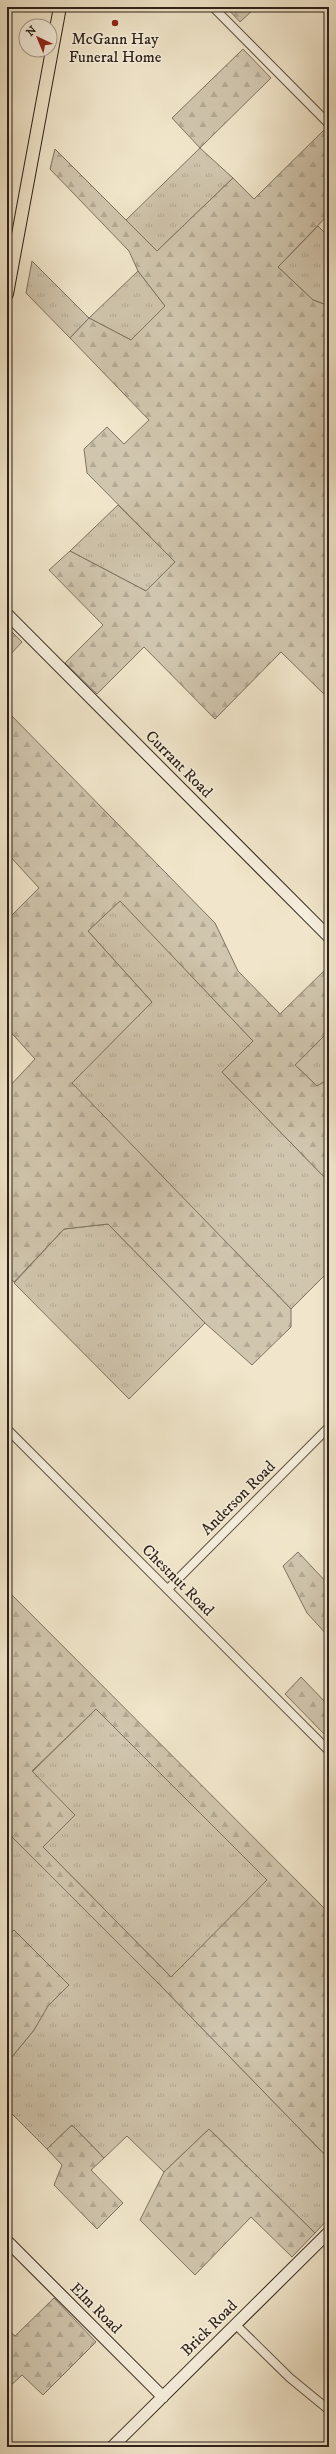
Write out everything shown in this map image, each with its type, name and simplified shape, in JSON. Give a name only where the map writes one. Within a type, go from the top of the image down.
[{"type":"main road","points":[[7,294],[60,7]]},
{"type":"street","points":[[213,7],[329,124]]},
{"type":"street","name":"Currant Road","points":[[7,614],[329,937]]},
{"type":"street","name":"Anderson Road","points":[[168,1590],[329,1427]]},
{"type":"street","name":"Chestnut Road","points":[[7,1429],[329,1751]]},
{"type":"street","name":"Brick Road","points":[[112,2447],[329,2232]]},
{"type":"street","name":"Elm Road","points":[[7,2241],[163,2397]]},
{"type":"street","points":[[236,2325],[290,2378],[329,2410]]},
{"type":"green space","points":[[226,7],[256,7],[240,22]]},
{"type":"green space","points":[[243,49],[271,78],[200,148],[172,118]]},
{"type":"green space","points":[[324,130],[329,135],[329,214],[278,267],[313,300],[329,306],[329,699],[281,652],[215,719],[144,647],[97,694],[65,663],[103,625],[49,570],[70,551],[146,591],[175,562],[87,473],[84,449],[107,427],[124,444],[149,420],[70,338],[89,318],[131,340],[165,306],[138,271],[129,251],[50,169],[55,149],[157,251],[233,178],[254,199]]},
{"type":"green space","points":[[200,148],[233,178],[157,251],[126,220]]},
{"type":"green space","points":[[318,226],[329,237],[329,299],[324,304],[313,300],[278,267]]},
{"type":"green space","points":[[32,261],[89,318],[70,338],[26,293]]},
{"type":"green space","points":[[138,271],[165,306],[131,340],[89,318]]},
{"type":"green space","points":[[118,505],[175,562],[146,591],[70,551]]},
{"type":"green space","points":[[7,627],[22,642],[7,658]]},
{"type":"green space","points":[[7,711],[215,923],[238,971],[280,1014],[329,966],[329,1031],[295,1065],[317,1086],[329,1079],[329,1182],[222,1072],[253,1041],[120,901],[88,931],[152,1002],[72,1083],[291,1309],[291,1327],[252,1365],[205,1323],[108,1224],[64,1229],[14,1282],[7,1276],[7,1089],[35,1059],[7,1028],[7,920],[39,888],[7,853],[7,798],[9,796],[7,793]]},
{"type":"green space","points":[[120,900],[253,1041],[222,1072],[329,1182],[329,1271],[291,1309],[71,1083],[152,1002],[88,931]]},
{"type":"green space","points":[[329,1031],[329,1079],[317,1086],[295,1065]]},
{"type":"green space","points":[[108,1224],[205,1323],[129,1399],[14,1283],[64,1229]]},
{"type":"green space","points":[[298,1552],[329,1585],[329,1637],[307,1613],[283,1566]]},
{"type":"green space","points":[[7,1590],[329,1913],[329,2159],[161,1986],[7,1832]],"holes":[[[96,1709],[267,1880],[171,1977],[43,1847],[75,1815],[32,1771]]]},
{"type":"green space","points":[[301,1677],[329,1706],[329,1739],[285,1694]]},
{"type":"green space","points":[[96,1709],[268,1880],[171,1977],[43,1847],[32,1772]]},
{"type":"green space","points":[[7,1832],[161,1986],[329,2159],[329,2218],[315,2233],[209,2129],[164,2172],[127,2136],[104,2158],[72,2125],[47,2149],[7,2109],[7,2063],[34,2030],[47,2006],[69,1985],[14,1930],[7,1937]]},
{"type":"green space","points":[[14,1930],[69,1985],[48,2006],[34,2030],[7,2063],[7,1937]]},
{"type":"green space","points":[[72,2125],[104,2158],[91,2170],[123,2203],[97,2229],[54,2185],[62,2165],[47,2149]]},
{"type":"green space","points":[[209,2129],[315,2233],[292,2257],[251,2217],[195,2275],[140,2220],[164,2172]]},
{"type":"green space","points":[[54,2298],[96,2342],[43,2395],[22,2375],[7,2389],[7,2329],[15,2336]]},
{"type":"place","name":"McGann Hay Funeral Home","points":[[115,23]]}]
